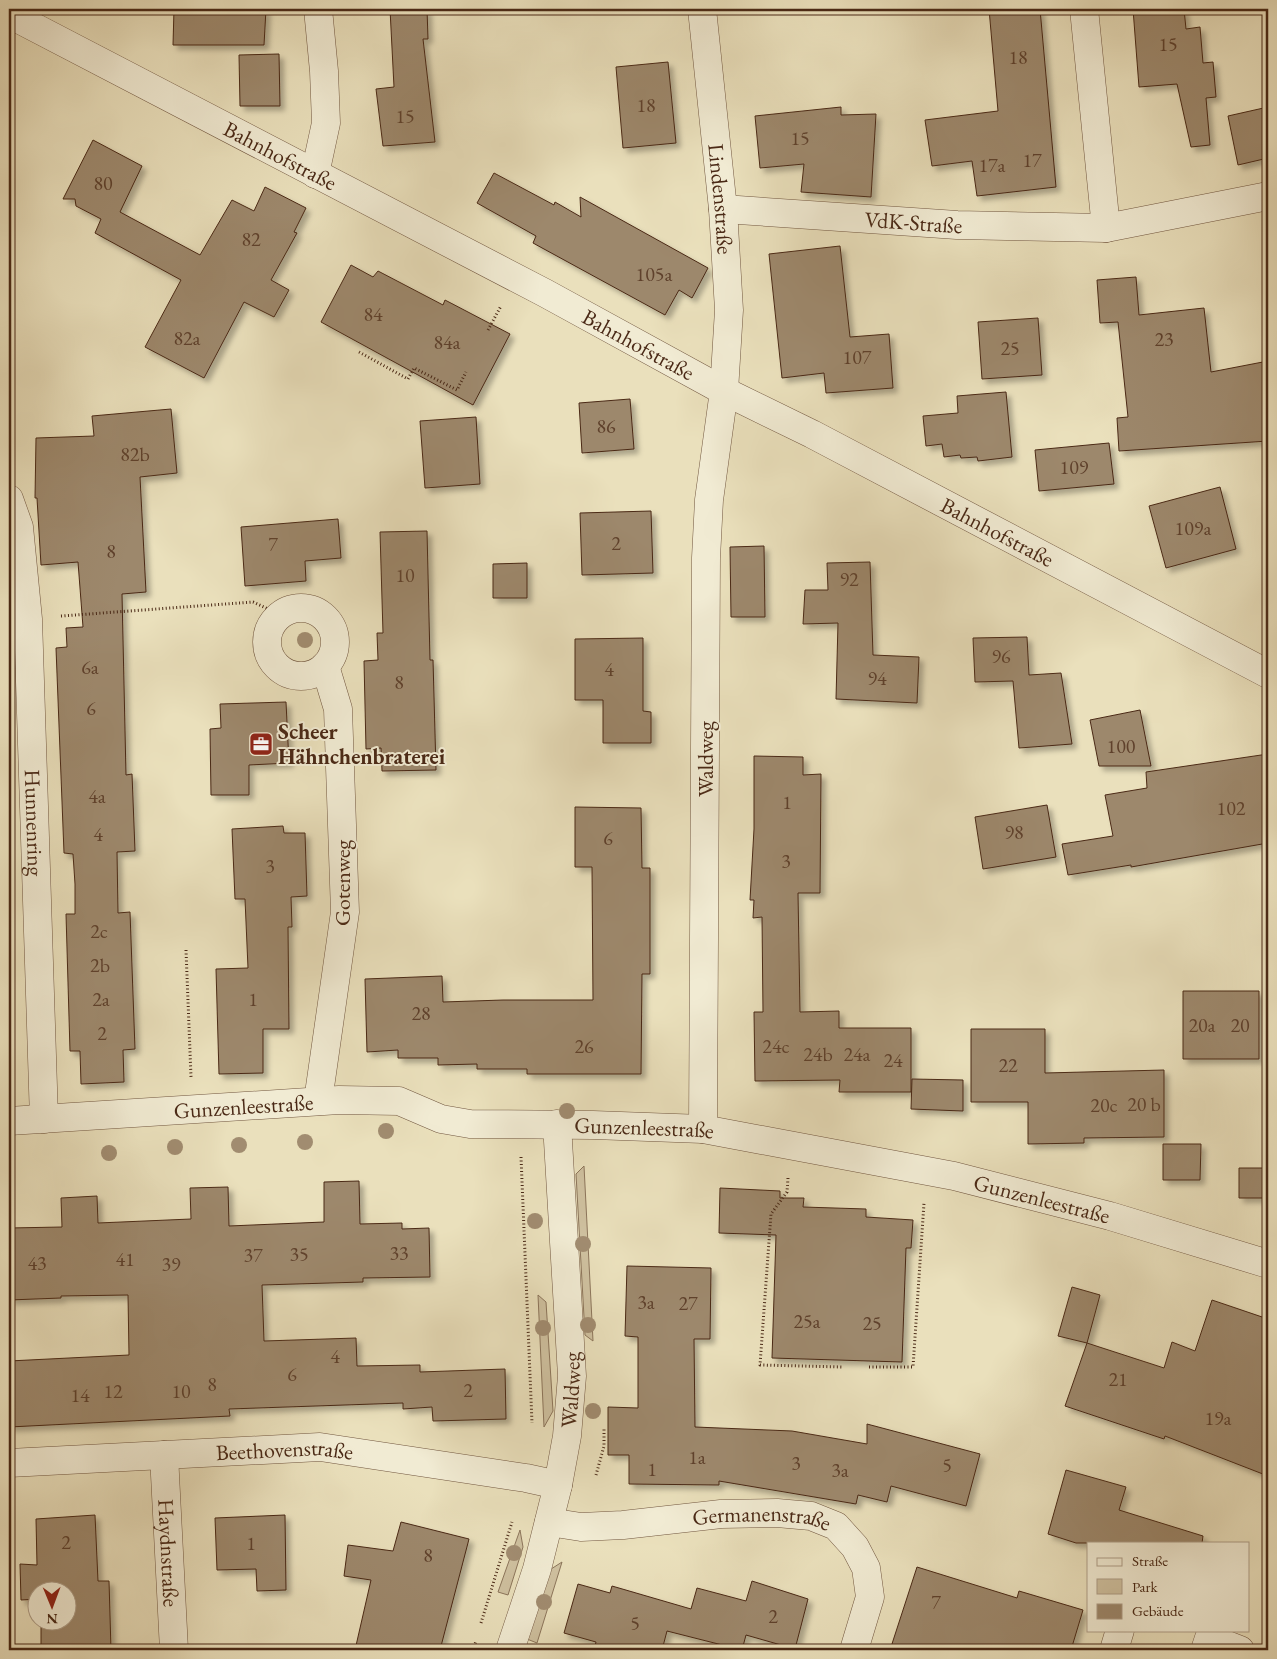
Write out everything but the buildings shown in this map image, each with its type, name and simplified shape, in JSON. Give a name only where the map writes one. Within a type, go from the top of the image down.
[{"type":"street","points":[[316,174],[326,123],[324,71],[318,9]]},
{"type":"street","name":"Lindenstraße","points":[[702,9],[723,209],[729,310],[724,391]]},
{"type":"street","points":[[1084,9],[1106,228]]},
{"type":"street","name":"Bahnhofstraße","points":[[9,14],[545,293],[724,391],[821,439],[1268,674]]},
{"type":"street","name":"VdK-Straße","points":[[723,209],[957,225],[1106,228],[1268,196]]},
{"type":"street","name":"Waldweg","points":[[703,1129],[706,558],[709,500],[724,391]]},
{"type":"street","name":"Hunnenring","points":[[9,499],[19,528],[28,619],[44,1119]]},
{"type":"street","points":[[291,609],[314,610],[323,616],[330,625],[335,635],[333,652],[325,666],[316,673],[300,676],[284,672],[269,655],[268,633],[273,622],[282,614],[291,609]]},
{"type":"street","name":"Gotenweg","points":[[318,1101],[345,912],[338,709],[325,666]]},
{"type":"street","name":"Gunzenleestraße","points":[[9,1121],[318,1101],[400,1101],[441,1119],[470,1124],[520,1126],[557,1124],[703,1129],[954,1176],[1110,1216],[1268,1264]]},
{"type":"street","name":"Waldweg","points":[[510,1650],[536,1569],[558,1485],[567,1436],[572,1376],[557,1124]]},
{"type":"street","name":"Beethovenstraße","points":[[9,1463],[320,1447],[526,1478],[558,1485]]},
{"type":"street","name":"Haydnstraße","points":[[164,1455],[174,1650]]},
{"type":"street","name":"Germanenstraße","points":[[548,1522],[581,1527],[622,1525],[721,1514],[777,1513],[811,1516],[836,1526],[855,1547],[866,1568],[870,1596],[854,1650]]},
{"type":"street","points":[[1114,1650],[1119,1632]]},
{"type":"street","points":[[1201,1640],[1240,1650]]},
{"type":"path","points":[[359,352],[408,379],[414,368],[457,390],[466,372]]},
{"type":"path","points":[[28,619],[253,602],[282,614]]},
{"type":"path","points":[[186,950],[192,1110]]},
{"type":"path","points":[[520,1126],[533,1428]]},
{"type":"path","points":[[790,1146],[787,1192],[771,1214],[760,1365],[842,1367]]},
{"type":"path","points":[[868,1367],[913,1367],[927,1171]]},
{"type":"path","points":[[480,1626],[526,1478]]},
{"type":"path","points":[[473,1650],[478,1634]]},
{"type":"green space","points":[[584,1166],[593,1341],[585,1335],[576,1174]]},
{"type":"green space","points":[[538,1295],[546,1302],[553,1411],[544,1427]]},
{"type":"green space","points":[[520,1530],[523,1547],[508,1595],[498,1592]]},
{"type":"green space","points":[[562,1562],[537,1643],[527,1639],[548,1571]]},
{"type":"place","name":"Scheer Hähnchenbraterei","points":[[261,744]]}]
